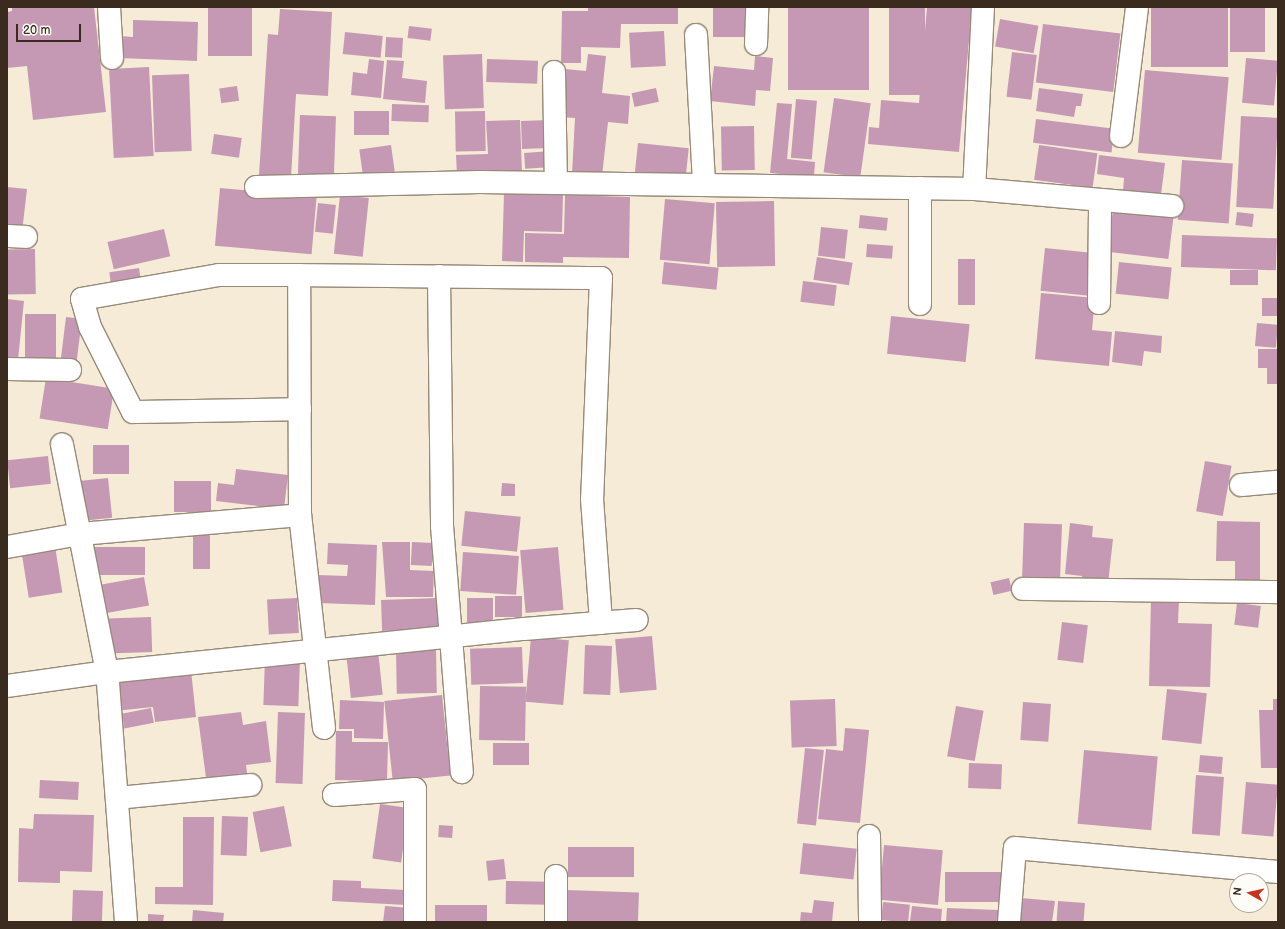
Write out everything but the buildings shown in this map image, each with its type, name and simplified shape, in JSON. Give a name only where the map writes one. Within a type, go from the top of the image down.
[{"type":"street","points":[[109,7],[112,58]]},
{"type":"street","points":[[756,44],[757,7]]},
{"type":"street","points":[[974,189],[983,7]]},
{"type":"street","points":[[1121,136],[1137,7]]},
{"type":"street","points":[[696,35],[704,185]]},
{"type":"street","points":[[554,72],[556,183]]},
{"type":"street","points":[[256,187],[556,183],[974,189],[1172,206]]},
{"type":"street","points":[[920,188],[920,304]]},
{"type":"street","points":[[1099,303],[1100,200]]},
{"type":"street","points":[[300,409],[133,412],[90,327],[82,298],[219,275],[601,278],[592,498],[601,623]]},
{"type":"street","points":[[299,275],[300,516],[324,728]]},
{"type":"street","points":[[439,276],[442,526],[462,772]]},
{"type":"street","points":[[7,369],[70,370]]},
{"type":"street","points":[[62,444],[107,672],[126,922]]},
{"type":"street","points":[[1241,485],[1278,482]]},
{"type":"street","points":[[7,548],[80,534],[300,516]]},
{"type":"street","points":[[1023,589],[1278,592]]},
{"type":"street","points":[[7,686],[107,672],[314,650],[450,636],[637,620]]},
{"type":"street","points":[[117,798],[250,785]]},
{"type":"street","points":[[334,795],[416,789],[415,922]]},
{"type":"street","points":[[869,836],[870,922]]},
{"type":"street","points":[[1009,922],[1015,848],[1278,872]]},
{"type":"street","points":[[556,876],[556,922]]}]
